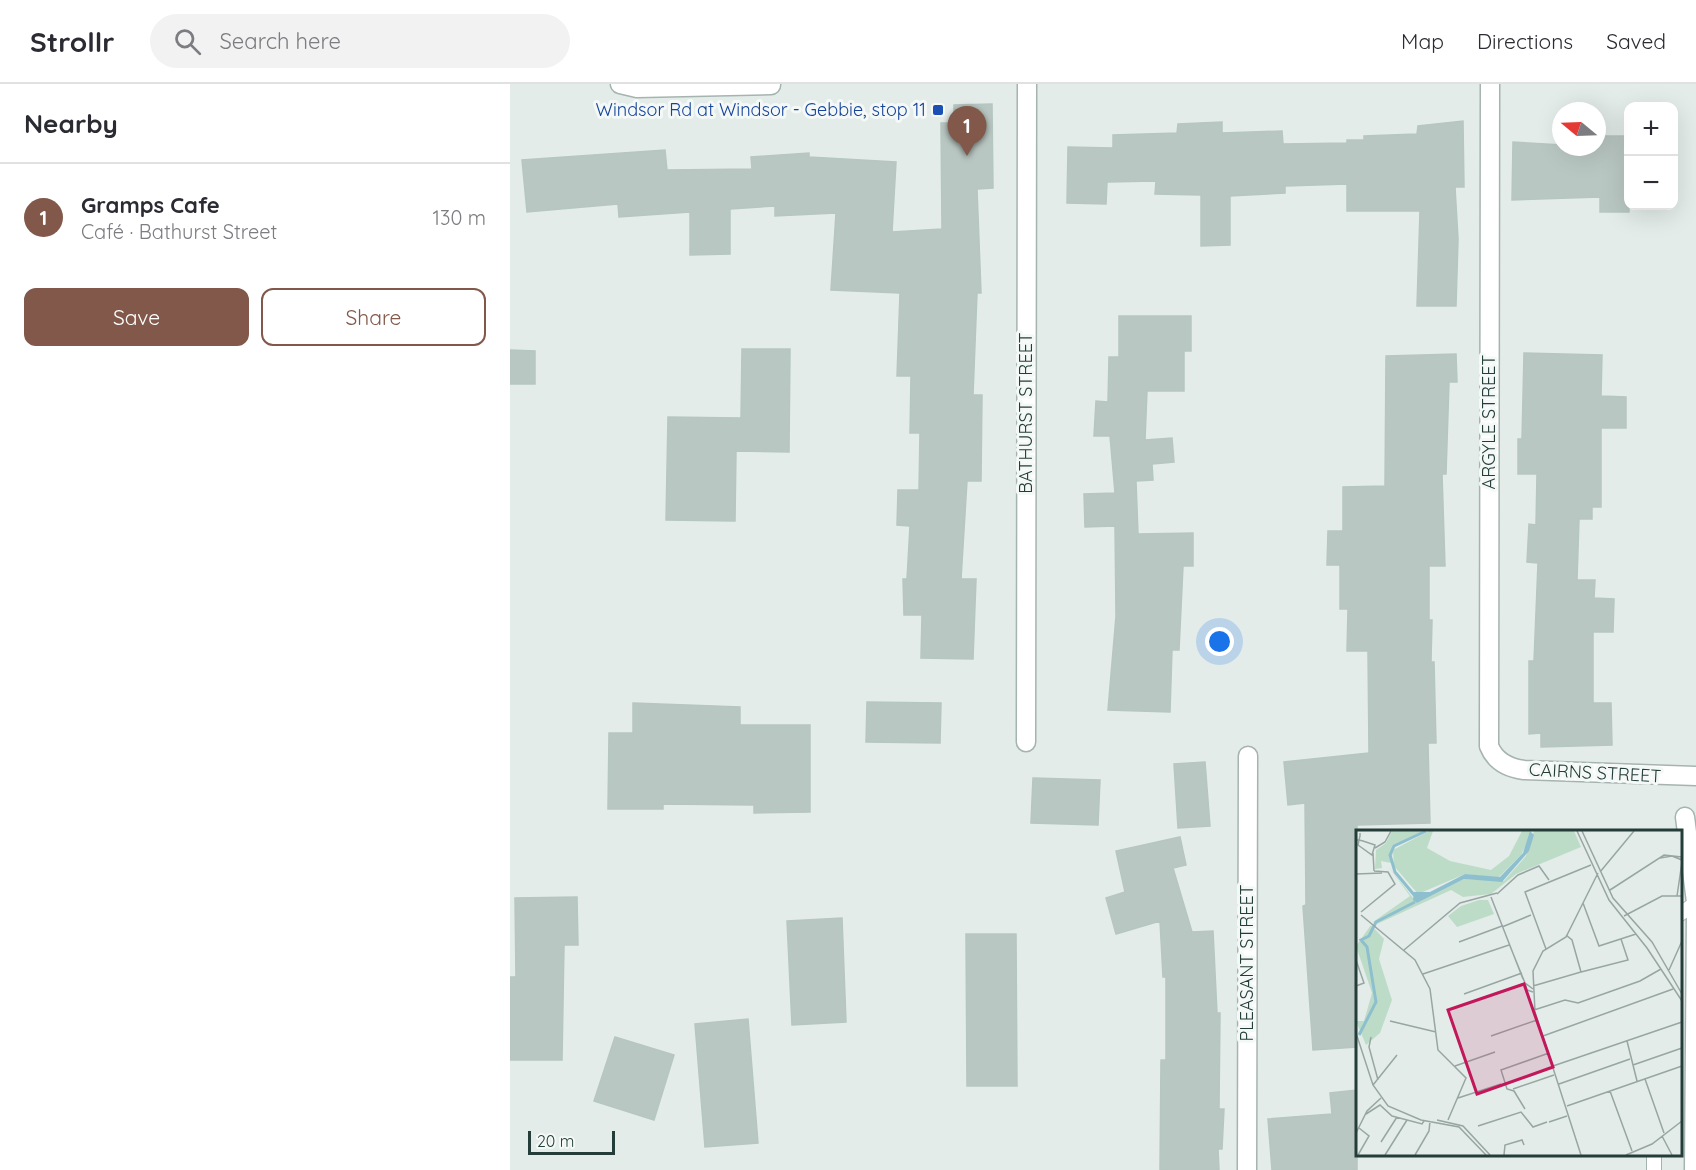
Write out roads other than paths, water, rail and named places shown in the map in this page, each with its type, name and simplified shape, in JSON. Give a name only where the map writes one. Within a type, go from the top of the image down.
[{"type":"street","points":[[620,84],[637,88],[771,85]]},
{"type":"street","name":"BATHURST STREET","points":[[1026,742],[1027,84]]},
{"type":"street","name":"ARGYLE STREET","points":[[1490,84],[1488,736],[1490,749],[1497,758]]},
{"type":"street","name":"PLEASANT STREET","points":[[1247,1170],[1248,756]]},
{"type":"street","name":"CAIRNS STREET","points":[[1497,758],[1508,766],[1524,770],[1696,776]]},
{"type":"street","points":[[1685,817],[1696,902]]},
{"type":"street","points":[[1694,1170],[1696,911]]},
{"type":"lane","points":[[1681,913],[1696,902]]},
{"type":"place","name":"Windsor Rd at Windsor - Gebbie, stop 11","points":[[938,110]]},
{"type":"place","name":"Gramps Cafe","points":[[967,156]]}]
